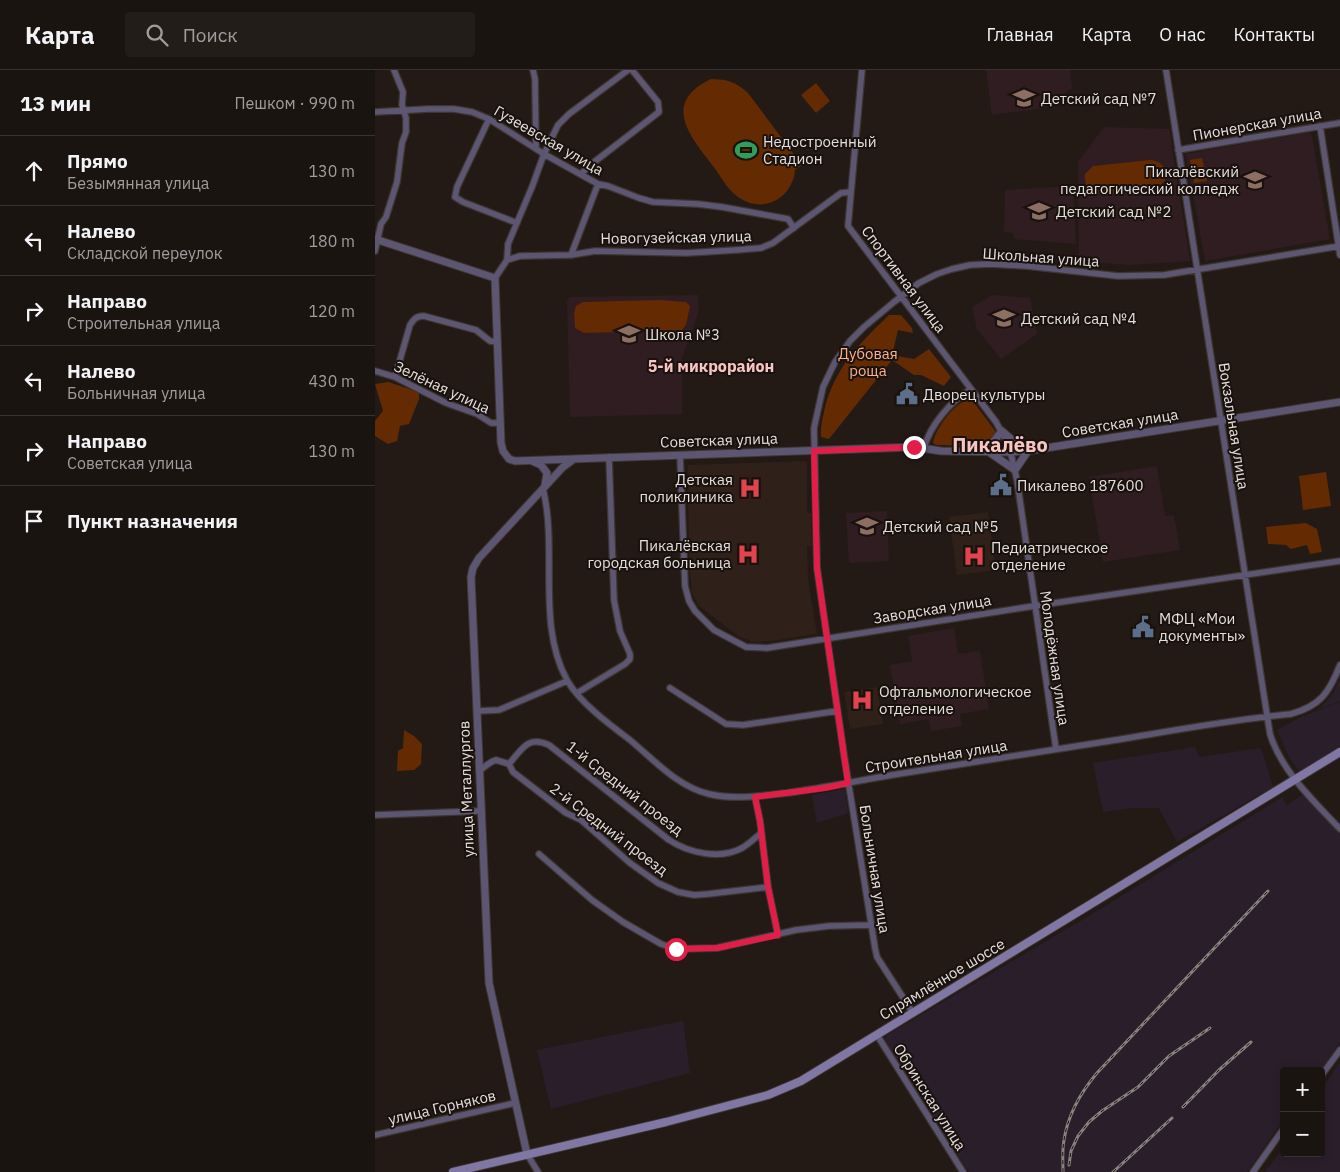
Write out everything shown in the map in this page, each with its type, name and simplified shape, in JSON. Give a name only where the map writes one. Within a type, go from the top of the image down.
[{"type":"main road","name":"Спрямлённое шоссе","points":[[453,1172],[665,1122],[777,1092],[812,1075],[1340,752]]},
{"type":"street","points":[[375,251],[381,224],[386,217],[397,182],[402,143],[406,132],[406,118],[402,104],[403,92],[394,70]]},
{"type":"street","points":[[533,70],[535,79],[536,148]]},
{"type":"street","points":[[499,423],[495,278],[507,260],[508,244],[533,187],[544,154],[561,120],[630,70],[658,102],[659,112],[581,174]]},
{"type":"street","name":"Спортивная улица","points":[[861,70],[848,226],[1002,431],[1011,452]]},
{"type":"street","name":"Вокзальная улица","points":[[1166,70],[1267,716],[1275,749],[1295,780],[1340,829]]},
{"type":"street","name":"Гузеевская улица","points":[[375,112],[454,109],[472,112],[489,119],[544,154],[598,184],[653,202],[698,204],[788,219],[794,228]]},
{"type":"street","points":[[489,119],[457,187],[455,196],[463,202],[517,223]]},
{"type":"street","name":"Пионерская улица","points":[[1178,150],[1340,123]]},
{"type":"street","points":[[1320,126],[1340,256]]},
{"type":"street","points":[[571,255],[598,184]]},
{"type":"street","name":"Новогузейская улица","points":[[507,260],[520,256],[571,255],[595,251],[687,253],[761,248],[773,243],[841,193],[851,192]]},
{"type":"street","points":[[377,240],[495,278]]},
{"type":"street","name":"Школьная улица","points":[[814,451],[814,428],[817,409],[823,387],[835,362],[850,341],[864,327],[901,297],[937,274],[970,265],[1027,266],[1118,276],[1163,275],[1339,247]]},
{"type":"street","points":[[395,376],[410,325],[413,319],[418,316],[476,330],[490,341],[497,342]]},
{"type":"street","name":"Зелёная улица","points":[[375,371],[395,376],[439,400],[477,414],[491,423],[499,423]]},
{"type":"street","points":[[924,448],[926,440],[952,404],[971,389]]},
{"type":"street","name":"Советская улица","points":[[499,423],[503,451],[509,459],[532,461],[914,447],[941,451],[1011,452],[1028,451],[1340,402]]},
{"type":"street","points":[[1002,431],[1019,446],[1028,451],[1015,470],[988,452],[990,446],[1002,431]]},
{"type":"street","name":"Больничная улица","points":[[814,451],[817,568],[837,711],[871,925],[877,957],[913,1013]]},
{"type":"street","name":"Молодёжная улица","points":[[1011,452],[1056,749]]},
{"type":"street","name":"Заводская улица","points":[[680,455],[685,586],[689,602],[695,611],[714,630],[746,647],[767,648],[1319,563],[1340,562]]},
{"type":"street","name":"улица Металлургов","points":[[527,1154],[489,983],[471,584],[473,568],[479,558],[543,488],[574,458]]},
{"type":"street","points":[[577,693],[625,664],[630,659],[630,654],[620,631],[614,600],[609,458]]},
{"type":"street","points":[[532,461],[541,465],[547,473],[543,488]]},
{"type":"street","name":"Строительная улица","points":[[543,488],[547,503],[551,624],[556,649],[567,681],[605,721],[669,774],[707,794],[727,797],[755,797],[825,788],[1056,749],[1296,712],[1317,703],[1329,690],[1340,665]]},
{"type":"street","points":[[477,711],[499,710],[567,681]]},
{"type":"street","points":[[669,688],[726,724],[743,725],[837,711]]},
{"type":"street","name":"1-й Средний проезд","points":[[509,764],[530,742],[535,741],[549,745],[669,840],[689,850],[703,853],[728,853],[740,848],[761,833]]},
{"type":"street","points":[[479,771],[490,762],[496,760],[509,764]]},
{"type":"street","name":"2-й Средний проезд","points":[[509,764],[513,772],[566,813],[581,820],[657,884],[678,892],[694,894],[768,887]]},
{"type":"street","points":[[755,797],[768,887],[778,935]]},
{"type":"street","points":[[375,815],[480,811]]},
{"type":"street","points":[[539,854],[592,900],[640,933],[661,944],[676,949],[717,948],[795,930],[829,926],[871,925]]},
{"type":"street","name":"Обринская улица","points":[[877,1035],[963,1172]]},
{"type":"street","points":[[1325,1071],[1340,1050]]},
{"type":"street","name":"улица Горняков","points":[[375,1135],[515,1103]]},
{"type":"street","points":[[1253,1172],[1280,1134]]},
{"type":"street","points":[[527,1154],[538,1172]]},
{"type":"shaded area","name":"Детский сад №7","points":[[986,70],[1070,70],[1072,88],[1044,108],[992,115]]},
{"type":"shaded area","points":[[1104,127],[1169,129],[1190,261],[1130,265],[1079,261],[1078,162]]},
{"type":"shaded area","name":"Пикалёвский педагогический колледж","points":[[1311,132],[1330,239],[1205,261],[1186,154]]},
{"type":"shaded area","name":"Детский сад №2","points":[[1073,186],[1076,244],[1014,239],[1013,233],[1004,232],[1005,190]]},
{"type":"shaded area","name":"Школа №3","points":[[698,295],[699,311],[682,358],[682,414],[570,417],[567,301],[570,297]]},
{"type":"shaded area","name":"Детский сад №4","points":[[992,295],[1030,298],[1037,334],[1001,359],[977,329],[972,307]]},
{"type":"shaded area","name":"Пикалёвская городская больница","points":[[807,461],[807,513],[811,513],[812,546],[807,546],[808,579],[817,634],[753,642],[738,636],[698,605],[692,592],[689,563],[688,465]]},
{"type":"shaded area","points":[[1157,466],[1165,516],[1174,515],[1180,550],[1103,562],[1089,477]]},
{"type":"shaded area","name":"Детский сад №5","points":[[887,511],[889,561],[849,563],[846,513]]},
{"type":"shaded area","name":"Педиатрическое отделение","points":[[988,512],[996,570],[957,575],[949,517]]},
{"type":"shaded area","points":[[954,628],[958,654],[980,651],[989,709],[960,714],[962,726],[931,731],[929,719],[900,724],[890,665],[912,661],[908,636]]},
{"type":"shaded area","points":[[1340,677],[1340,701],[1319,709],[1333,694]]},
{"type":"shaded area","name":"Офтальмологическое отделение","points":[[877,687],[883,724],[850,729],[844,692]]},
{"type":"shaded area","points":[[1340,702],[1340,747],[1299,771],[1289,757],[1277,730],[1301,717]]},
{"type":"shaded area","points":[[1195,747],[1199,757],[1261,748],[1273,787],[1177,842],[1159,808],[1131,808],[1103,812],[1093,763]]},
{"type":"shaded area","points":[[845,789],[848,813],[817,823],[812,795]]},
{"type":"shaded area","points":[[1306,792],[1317,809],[1340,834],[1340,1043],[1323,1067],[1280,1067],[1280,1125],[1247,1172],[969,1172],[885,1040],[887,1035],[1094,913],[1282,797],[1287,805]]},
{"type":"shaded area","points":[[683,1021],[690,1073],[551,1109],[537,1050]]},
{"type":"shaded area","points":[[1340,1062],[1340,1172],[1265,1172],[1280,1151],[1280,1157],[1325,1157],[1325,1084]]},
{"type":"green space","name":"Недостроенный Стадион","points":[[711,79],[731,82],[748,93],[802,165],[795,170],[790,186],[785,193],[774,202],[766,204],[749,203],[734,194],[689,132],[684,109],[687,98],[696,88]]},
{"type":"green space","points":[[816,83],[830,101],[816,113],[801,95]]},
{"type":"green space","points":[[1202,158],[1207,181],[1194,183],[1190,160]]},
{"type":"green space","points":[[1150,160],[1161,164],[1166,172],[1166,179],[1158,188],[1127,193],[1100,194],[1092,192],[1088,188],[1085,174],[1093,166]]},
{"type":"green space","points":[[660,300],[686,302],[690,306],[686,325],[682,330],[584,333],[575,328],[574,313],[576,306],[583,302]]},
{"type":"green space","name":"Дубовая роща","points":[[889,315],[901,315],[912,328],[913,333],[898,330],[893,351],[897,356],[914,359],[929,349],[951,377],[944,386],[921,375],[914,375],[892,360],[829,439],[821,437],[821,425],[825,407],[842,367],[868,335]]},
{"type":"green space","points":[[388,382],[419,392],[419,399],[409,424],[400,426],[397,441],[388,444],[375,436],[375,421],[383,411],[375,384]]},
{"type":"green space","points":[[971,399],[996,432],[991,440],[983,446],[936,445],[933,443],[938,430],[947,416],[959,404]]},
{"type":"green space","points":[[1326,472],[1331,506],[1303,510],[1299,476]]},
{"type":"green space","points":[[1306,523],[1317,529],[1322,552],[1310,554],[1307,545],[1291,549],[1286,545],[1268,544],[1266,527]]},
{"type":"green space","points":[[404,730],[422,744],[421,764],[414,770],[397,771],[398,751],[403,748]]},
{"type":"railway","points":[[1063,1172],[1063,1144],[1066,1130],[1076,1104],[1091,1080],[1268,891]]},
{"type":"railway","points":[[1069,1165],[1071,1151],[1078,1136],[1089,1122],[1138,1087],[1169,1056],[1210,1028]]},
{"type":"railway","points":[[1183,1107],[1219,1070],[1251,1042]]},
{"type":"railway","points":[[1113,1172],[1172,1118]]},
{"type":"place","name":"Детский сад №7","points":[[1024,98]]},
{"type":"place","name":"Недостроенный Стадион","points":[[746,150]]},
{"type":"place","name":"Пикалёвский педагогический колледж","points":[[1255,180]]},
{"type":"place","name":"Детский сад №2","points":[[1039,211]]},
{"type":"place","name":"Детский сад №4","points":[[1004,318]]},
{"type":"place","name":"Школа №3","points":[[629,334]]},
{"type":"place","name":"Дворец культуры","points":[[907,394]]},
{"type":"place","name":"Пикалево 187600","points":[[1001,485]]},
{"type":"place","name":"Детская поликлиника","points":[[750,488]]},
{"type":"place","name":"Детский сад №5","points":[[867,526]]},
{"type":"place","name":"Пикалёвская городская больница","points":[[748,554]]},
{"type":"place","name":"Педиатрическое отделение","points":[[974,556]]},
{"type":"place","name":"МФЦ «Мои документы»","points":[[1143,627]]},
{"type":"place","name":"Офтальмологическое отделение","points":[[862,700]]},
{"type":"district","name":"5-й микрорайон","points":[[711,366]]},
{"type":"district","name":"Пикалёво","points":[[1000,444]]},
{"type":"route","points":[[676,949],[693,947],[717,948],[778,935],[768,887],[760,821],[755,797],[825,788],[848,783],[817,568],[814,451],[914,447]]}]
